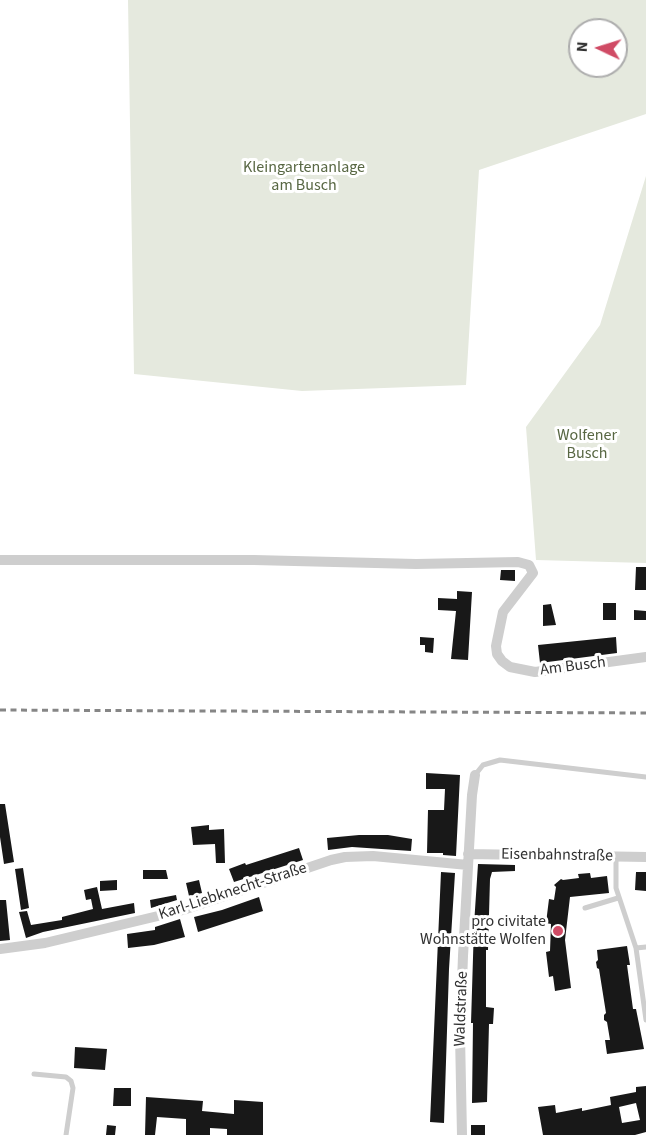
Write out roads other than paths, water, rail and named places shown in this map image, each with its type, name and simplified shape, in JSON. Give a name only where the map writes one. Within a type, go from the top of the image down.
[{"type":"street","name":"Am Busch","points":[[0,560],[254,560],[416,564],[518,562],[533,570],[532,575],[503,612],[496,646],[497,654],[510,667],[535,672],[646,657]]},
{"type":"street","name":"Waldstraße","points":[[462,1135],[460,1035],[468,860],[475,775]]},
{"type":"street","name":"Karl-Liebknecht-Straße","points":[[0,949],[45,943],[183,910],[338,858],[373,856],[468,860]]},
{"type":"street","name":"Eisenbahnstraße","points":[[468,860],[646,857]]},
{"type":"lane","points":[[475,775],[483,765],[500,760],[646,777]]},
{"type":"lane","points":[[616,857],[616,888],[636,948],[646,1020]]},
{"type":"lane","points":[[585,908],[618,898]]},
{"type":"lane","points":[[636,948],[646,947]]},
{"type":"lane","points":[[34,1074],[66,1077],[71,1081],[73,1088],[66,1135]]},
{"type":"railway","points":[[0,710],[646,713]]},
{"type":"place","name":"pro civitate Wohnstätte Wolfen","points":[[558,931]]},
{"type":"park label","name":"Kleingartenanlage am Busch","points":[[304,177]]},
{"type":"park label","name":"Wolfener Busch","points":[[587,445]]}]
